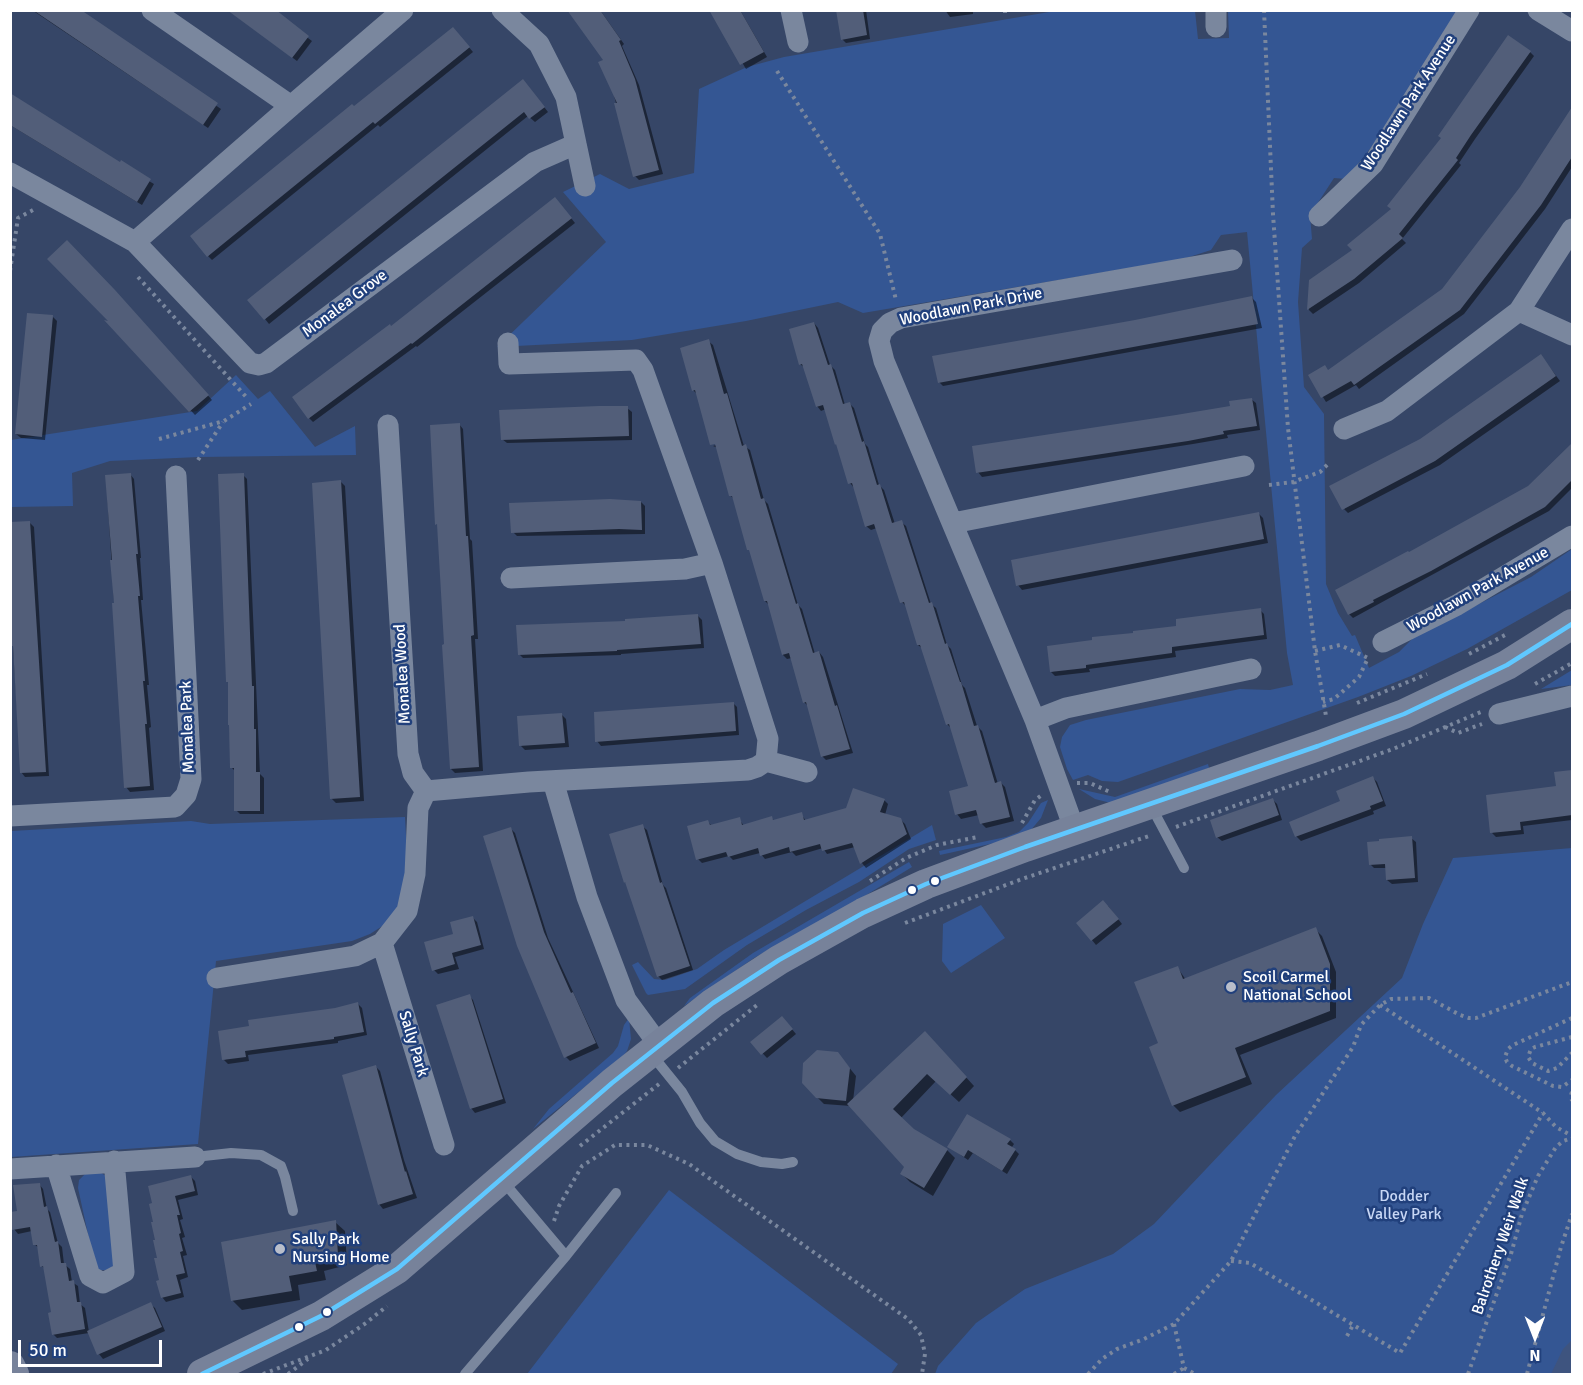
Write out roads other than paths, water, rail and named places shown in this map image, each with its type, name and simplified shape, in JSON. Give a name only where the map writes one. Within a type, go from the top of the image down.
[{"type":"main road","points":[[202,1374],[321,1316],[397,1269],[654,1049],[713,1003],[779,960],[863,913],[926,885],[1404,714],[1507,665],[1572,624]]},
{"type":"main road","points":[[10,1366],[14,1374]]},
{"type":"street","points":[[152,10],[291,106]]},
{"type":"street","points":[[135,242],[403,10]]},
{"type":"street","points":[[502,10],[539,44],[566,97],[585,186]]},
{"type":"street","points":[[791,10],[798,42]]},
{"type":"street","name":"Woodlawn Park Avenue","points":[[1319,216],[1373,164],[1469,10]]},
{"type":"street","points":[[1538,10],[1572,31]]},
{"type":"street","name":"Monalea Grove","points":[[13,179],[135,242],[250,363],[259,365],[266,363],[535,162],[576,144]]},
{"type":"street","points":[[1344,429],[1387,411],[1519,311],[1572,229]]},
{"type":"street","name":"Woodlawn Park Drive","points":[[1075,831],[1035,720],[884,361],[879,341],[882,331],[890,323],[901,318],[1232,260]]},
{"type":"street","points":[[1519,311],[1572,335]]},
{"type":"street","points":[[217,978],[355,956],[382,943],[407,911],[415,874],[418,808],[426,791],[748,770],[766,761],[769,750],[768,739],[712,564],[644,370],[636,360],[509,364],[508,343]]},
{"type":"street","name":"Monalea Wood","points":[[388,425],[408,754],[413,773],[426,791]]},
{"type":"street","points":[[953,523],[1244,466]]},
{"type":"street","name":"Monalea Park","points":[[10,816],[175,807],[186,795],[191,779],[176,477]]},
{"type":"street","name":"Woodlawn Park Avenue","points":[[1383,642],[1457,605],[1572,536]]},
{"type":"street","points":[[511,578],[685,569],[712,564]]},
{"type":"street","points":[[1035,720],[1066,708],[1251,669]]},
{"type":"street","points":[[1499,714],[1572,696]]},
{"type":"street","points":[[766,761],[807,772]]},
{"type":"street","points":[[553,781],[587,897],[626,1000],[654,1049]]},
{"type":"street","name":"Sally Park","points":[[382,943],[444,1144]]},
{"type":"street","points":[[10,1168],[195,1157]]},
{"type":"street","points":[[56,1165],[90,1276],[103,1283],[124,1272],[114,1161]]},
{"type":"lane","points":[[1150,804],[1184,868]]},
{"type":"lane","points":[[654,1049],[700,1123],[716,1141],[737,1154],[761,1162],[782,1164],[793,1162]]},
{"type":"lane","points":[[195,1157],[231,1154],[261,1155],[281,1166],[293,1211]]},
{"type":"lane","points":[[501,1179],[566,1256]]},
{"type":"lane","points":[[465,1374],[566,1256],[616,1193]]},
{"type":"place","name":"Scoil Carmel National School","points":[[1231,987]]},
{"type":"place","name":"Sally Park Nursing Home","points":[[280,1249]]},
{"type":"park label","name":"Dodder Valley Park","points":[[1404,1206]]}]
